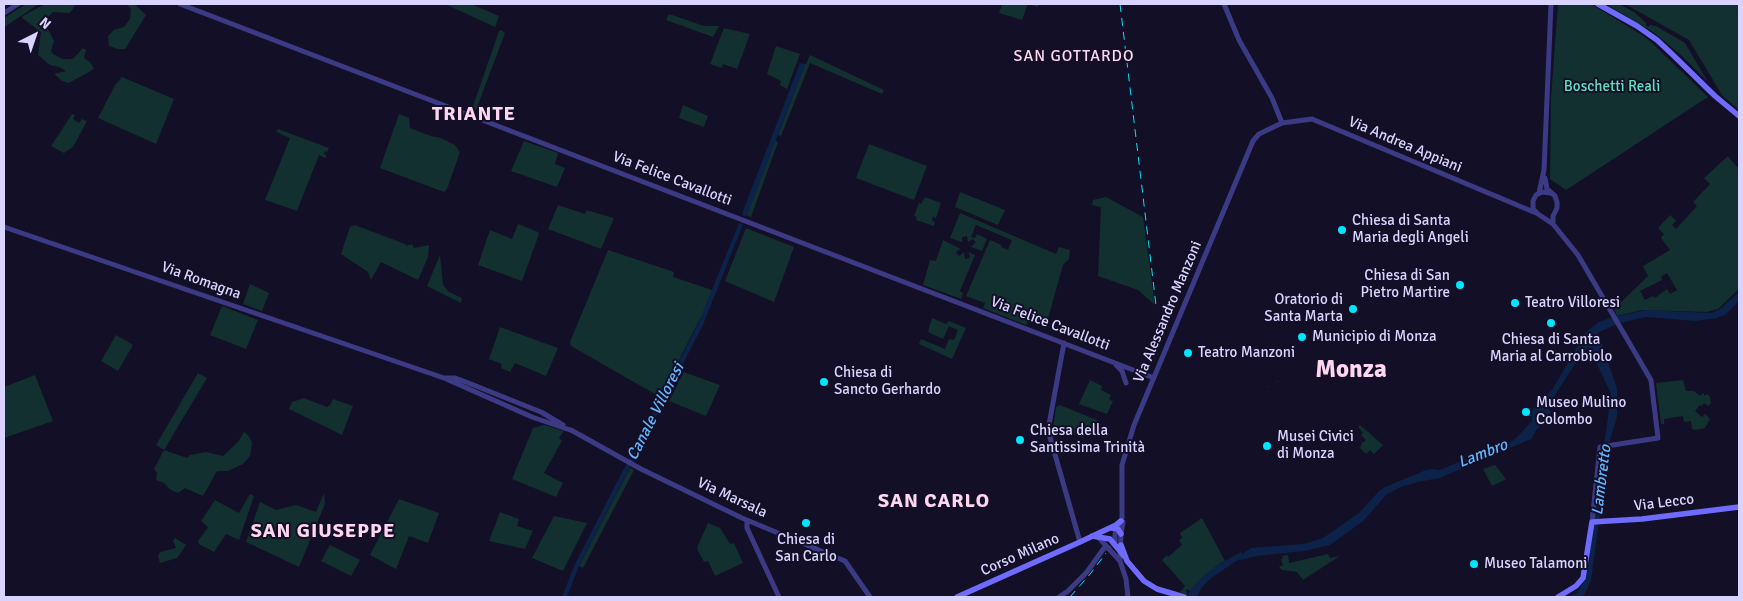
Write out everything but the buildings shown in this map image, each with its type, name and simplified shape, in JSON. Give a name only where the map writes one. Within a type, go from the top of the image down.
[{"type":"main road","points":[[1598,4],[1637,26],[1657,40],[1715,96],[1739,116]]},
{"type":"main road","name":"Via Lecco","points":[[1595,522],[1642,519],[1739,507]]},
{"type":"main road","name":"Corso Milano","points":[[957,597],[1099,535],[1121,521]]},
{"type":"main road","points":[[1558,597],[1578,584],[1584,575],[1595,522]]},
{"type":"main road","points":[[1099,535],[1110,528],[1119,531]]},
{"type":"main road","points":[[1099,535],[1110,539],[1136,574],[1147,584],[1162,592],[1184,597]]},
{"type":"street","points":[[4,13],[18,4]]},
{"type":"street","name":"Via Felice Cavallotti","points":[[180,4],[1154,378]]},
{"type":"street","points":[[1224,4],[1239,40],[1273,101],[1282,123]]},
{"type":"street","points":[[1551,4],[1544,170],[1545,185],[1557,201],[1553,224]]},
{"type":"street","name":"Via Andrea Appiani","points":[[1282,123],[1312,119],[1517,204],[1553,224],[1578,255],[1651,380],[1658,438],[1602,446],[1595,522]]},
{"type":"street","name":"Via Alessandro Manzoni","points":[[1119,531],[1121,521],[1122,462],[1134,425],[1253,141],[1263,131],[1282,123]]},
{"type":"street","points":[[1517,204],[1527,204],[1538,193],[1541,189],[1544,170]]},
{"type":"street","points":[[1538,193],[1550,193]]},
{"type":"street","points":[[1533,199],[1532,206],[1538,214],[1549,216],[1554,212]]},
{"type":"street","name":"Via Romagna","points":[[4,226],[389,360]]},
{"type":"street","points":[[1064,343],[1048,432],[1080,542]]},
{"type":"street","name":"Via Marsala","points":[[389,360],[444,378],[454,378],[466,382],[541,412],[630,463],[747,520],[845,561],[870,597]]},
{"type":"street","points":[[1114,363],[1122,371],[1126,383]]},
{"type":"street","points":[[1121,514],[1124,519],[1119,531],[1120,551],[1128,594]]},
{"type":"street","points":[[747,520],[747,528],[779,597]]},
{"type":"street","points":[[752,538],[751,531],[756,524]]},
{"type":"street","points":[[1099,535],[1110,548]]},
{"type":"street","points":[[1059,597],[1068,591],[1087,572],[1103,550],[1107,547],[1120,551]]},
{"type":"green space","points":[[26,4],[39,4],[4,27],[4,18]]},
{"type":"green space","points":[[45,4],[76,4],[70,13],[53,12],[49,16],[46,25],[54,41],[51,51],[53,54],[63,59],[73,59],[83,48],[86,50],[84,58],[90,62],[94,69],[69,83],[62,81],[54,74],[66,71],[50,65],[38,55],[41,32],[22,18]]},
{"type":"green space","points":[[126,4],[134,4],[146,15],[125,49],[118,49],[109,46],[108,36],[114,30],[124,27],[130,19],[131,9]]},
{"type":"green space","points":[[445,4],[471,4],[499,16],[495,27]]},
{"type":"green space","points":[[1002,4],[1028,4],[1022,20],[999,13]]},
{"type":"green space","points":[[1028,4],[1039,4],[1038,7]]},
{"type":"green space","name":"Boschetti Reali","points":[[1558,4],[1591,4],[1642,35],[1708,97],[1566,190],[1550,179],[1551,98]]},
{"type":"green space","points":[[1606,4],[1619,4],[1634,12],[1648,27],[1650,25],[1656,26],[1685,43],[1708,82],[1680,54],[1653,32]]},
{"type":"green space","points":[[1625,4],[1739,4],[1739,110],[1722,95],[1689,40]]},
{"type":"green space","points":[[669,14],[704,26],[719,26],[713,37],[666,20]]},
{"type":"green space","points":[[724,28],[750,34],[737,69],[723,64],[722,68],[710,64]]},
{"type":"green space","points":[[501,30],[505,33],[476,110],[472,109],[499,31]]},
{"type":"green space","points":[[776,46],[800,54],[787,89],[780,85],[781,81],[767,74]]},
{"type":"green space","points":[[810,55],[884,90],[882,94],[810,63],[781,136],[778,135],[805,64]]},
{"type":"green space","points":[[122,77],[174,99],[156,144],[98,118],[115,85]]},
{"type":"green space","points":[[683,105],[708,116],[704,127],[679,118]]},
{"type":"green space","points":[[72,114],[75,115],[73,119],[79,123],[82,119],[87,121],[73,147],[64,153],[51,146]]},
{"type":"green space","points":[[399,114],[409,118],[410,128],[441,138],[455,145],[460,152],[447,189],[444,192],[380,168]]},
{"type":"green space","points":[[278,129],[329,148],[327,152],[325,151],[324,154],[327,156],[325,158],[319,155],[297,211],[265,200],[290,138],[276,132]]},
{"type":"green space","points":[[524,141],[558,153],[555,164],[565,168],[557,187],[511,171]]},
{"type":"green space","points":[[775,141],[778,142],[751,217],[746,215]]},
{"type":"green space","points":[[869,144],[927,166],[914,200],[856,178]]},
{"type":"green space","points":[[1728,156],[1737,167],[1739,166],[1739,289],[1718,309],[1707,312],[1642,310],[1617,316],[1614,309],[1648,276],[1643,266],[1670,250],[1661,238],[1664,234],[1658,228],[1670,215],[1676,221],[1672,225],[1676,229],[1697,206],[1693,202],[1710,184],[1704,178]],"holes":[[[1667,273],[1677,290],[1670,294],[1667,289],[1655,298],[1653,296],[1645,300],[1640,291],[1662,280],[1661,277]]]},
{"type":"green space","points":[[960,192],[1005,210],[998,225],[955,207]]},
{"type":"green space","points":[[925,197],[941,203],[936,218],[933,217],[934,226],[916,220],[917,217],[914,216],[919,203],[921,204]]},
{"type":"green space","points":[[1106,197],[1143,217],[1155,305],[1138,290],[1098,276],[1101,207],[1092,205],[1093,200]]},
{"type":"green space","points":[[558,205],[585,214],[586,210],[614,218],[601,249],[548,229]]},
{"type":"green space","points":[[960,213],[1056,254],[1059,247],[1070,250],[1069,259],[1063,265],[1047,322],[1031,314],[1026,325],[983,308],[985,303],[966,296],[990,240],[1008,250],[1012,240],[976,225],[971,237],[975,238],[977,234],[987,239],[982,251],[971,247],[976,242],[973,239],[968,242],[967,236],[962,237],[962,242],[950,238]]},
{"type":"green space","points":[[518,224],[539,234],[522,281],[478,265],[490,230],[512,239]]},
{"type":"green space","points":[[355,225],[406,246],[412,244],[414,248],[429,245],[428,257],[418,280],[381,262],[371,280],[368,272],[341,254],[350,227]]},
{"type":"green space","points":[[746,228],[794,247],[774,302],[725,281]]},
{"type":"green space","points":[[943,240],[960,249],[956,252],[959,256],[964,252],[965,259],[970,258],[969,252],[975,255],[960,291],[963,293],[961,299],[923,285],[930,260],[936,261]]},
{"type":"green space","points":[[608,250],[674,272],[673,277],[712,290],[704,311],[660,397],[571,346],[570,342]]},
{"type":"green space","points":[[440,255],[443,285],[449,292],[462,298],[461,303],[427,286]]},
{"type":"green space","points":[[250,284],[269,293],[262,311],[243,304]]},
{"type":"green space","points":[[222,306],[258,320],[246,349],[210,335]]},
{"type":"green space","points":[[932,318],[946,324],[949,321],[966,328],[952,359],[919,344],[921,339],[945,349],[949,339],[954,340],[958,330],[949,326],[943,339],[928,332]]},
{"type":"green space","points":[[500,327],[558,348],[546,376],[515,363],[510,372],[501,368],[502,364],[489,359]]},
{"type":"green space","points":[[116,335],[133,345],[118,371],[101,361]]},
{"type":"green space","points":[[684,372],[720,385],[706,416],[669,401]]},
{"type":"green space","points":[[198,373],[207,378],[164,450],[156,445]]},
{"type":"green space","points":[[35,375],[53,421],[4,438],[4,387]]},
{"type":"green space","points":[[1090,380],[1102,386],[1101,390],[1111,395],[1109,400],[1113,401],[1107,414],[1079,404]]},
{"type":"green space","points":[[1683,380],[1686,391],[1694,391],[1700,396],[1703,393],[1705,396],[1707,394],[1710,397],[1711,403],[1708,406],[1704,403],[1695,411],[1702,417],[1705,414],[1710,419],[1705,428],[1692,429],[1691,421],[1684,422],[1683,416],[1664,419],[1664,424],[1661,424],[1656,383]]},
{"type":"green space","points":[[304,398],[327,407],[333,399],[353,406],[342,435],[289,409],[292,402]]},
{"type":"green space","points":[[1060,405],[1099,421],[1083,438],[1061,428],[1053,428],[1056,407]]},
{"type":"green space","points":[[544,425],[564,431],[559,438],[562,441],[544,473],[563,483],[556,497],[512,479],[533,428]]},
{"type":"green space","points":[[1360,425],[1383,445],[1374,454],[1370,450],[1366,454],[1360,448],[1366,440],[1361,435],[1363,433],[1358,427]]},
{"type":"green space","points":[[244,432],[249,436],[252,443],[250,456],[243,464],[228,471],[217,471],[203,496],[185,488],[178,493],[156,480],[157,473],[154,469],[164,450],[187,458],[190,455],[206,452],[223,456],[238,442]]},
{"type":"green space","points":[[1495,465],[1506,479],[1492,486],[1483,469]]},
{"type":"green space","points":[[630,468],[634,470],[583,568],[579,566]]},
{"type":"green space","points":[[324,493],[325,504],[299,567],[246,542],[260,502],[276,510],[296,505],[316,512]]},
{"type":"green space","points":[[250,494],[254,496],[239,540],[226,534],[214,552],[199,544],[198,541],[208,527],[201,521],[215,500],[239,513]]},
{"type":"green space","points":[[399,499],[439,513],[428,543],[409,536],[396,569],[370,555]]},
{"type":"green space","points":[[500,512],[519,519],[517,526],[533,531],[525,549],[489,541]]},
{"type":"green space","points":[[554,516],[587,523],[563,571],[532,558]]},
{"type":"green space","points":[[1202,518],[1225,561],[1218,565],[1190,591],[1187,589],[1188,595],[1180,592],[1185,586],[1162,560],[1182,545],[1179,540],[1182,538],[1180,533]]},
{"type":"green space","points":[[708,523],[720,528],[730,544],[734,543],[743,563],[715,576],[708,561],[704,562],[697,549]]},
{"type":"green space","points":[[175,538],[186,545],[177,558],[160,563],[158,556],[160,552],[176,548],[173,541]]},
{"type":"green space","points":[[330,545],[360,560],[351,576],[321,561]]},
{"type":"green space","points":[[1328,554],[1330,558],[1340,556],[1303,580],[1297,572],[1282,570],[1279,567],[1283,565],[1282,556],[1288,555],[1289,563]]},
{"type":"water","points":[[800,63],[805,64],[748,213],[744,216],[742,215],[743,211]]},
{"type":"water","name":"Canale Villoresi","points":[[739,223],[743,224],[742,227],[703,325],[579,566],[567,597],[562,597],[574,566],[699,322]]},
{"type":"water","points":[[1739,292],[1739,301],[1725,315],[1717,318],[1696,321],[1646,317],[1620,323],[1599,332],[1597,337],[1602,344],[1617,388],[1617,417],[1610,440],[1591,581],[1583,597],[1569,597],[1577,593],[1585,578],[1588,567],[1611,394],[1589,347],[1581,355],[1551,401],[1548,408],[1551,412],[1548,420],[1537,429],[1531,439],[1440,478],[1401,487],[1387,494],[1363,521],[1330,545],[1305,551],[1257,556],[1236,561],[1210,579],[1202,587],[1197,597],[1187,597],[1191,589],[1204,575],[1241,552],[1242,554],[1251,548],[1303,544],[1323,538],[1359,513],[1385,487],[1426,470],[1439,470],[1509,443],[1532,421],[1532,410],[1552,390],[1585,333],[1599,322],[1645,310],[1712,313],[1720,309]]},
{"type":"railway","points":[[1120,4],[1156,305]]},
{"type":"railway","points":[[1070,597],[1106,553]]},
{"type":"place","name":"Chiesa di Santa Maria degli Angeli","points":[[1342,230]]},
{"type":"place","name":"Chiesa di San Pietro Martire","points":[[1460,285]]},
{"type":"place","name":"Teatro Villoresi","points":[[1515,303]]},
{"type":"place","name":"Oratorio di Santa Marta","points":[[1353,309]]},
{"type":"place","name":"Chiesa di Santa Maria al Carrobiolo","points":[[1551,323]]},
{"type":"place","name":"Municipio di Monza","points":[[1302,337]]},
{"type":"place","name":"Teatro Manzoni","points":[[1188,353]]},
{"type":"place","name":"Chiesa di Sancto Gerhardo","points":[[824,382]]},
{"type":"place","name":"Museo Mulino Colombo","points":[[1526,412]]},
{"type":"place","name":"Chiesa della Santissima Trinità","points":[[1020,440]]},
{"type":"place","name":"Musei Civici di Monza","points":[[1267,446]]},
{"type":"place","name":"Chiesa di San Carlo","points":[[806,523]]},
{"type":"place","name":"Museo Talamoni","points":[[1474,564]]},
{"type":"district","name":"SAN GOTTARDO","points":[[1074,57]]},
{"type":"district","name":"TRIANTE","points":[[474,115]]},
{"type":"district","name":"Monza","points":[[1351,370]]},
{"type":"district","name":"SAN CARLO","points":[[934,502]]},
{"type":"district","name":"SAN GIUSEPPE","points":[[323,532]]},
{"type":"water label","name":"Lambro","points":[[1483,454]]},
{"type":"water label","name":"Lambretto","points":[[1602,480]]}]
